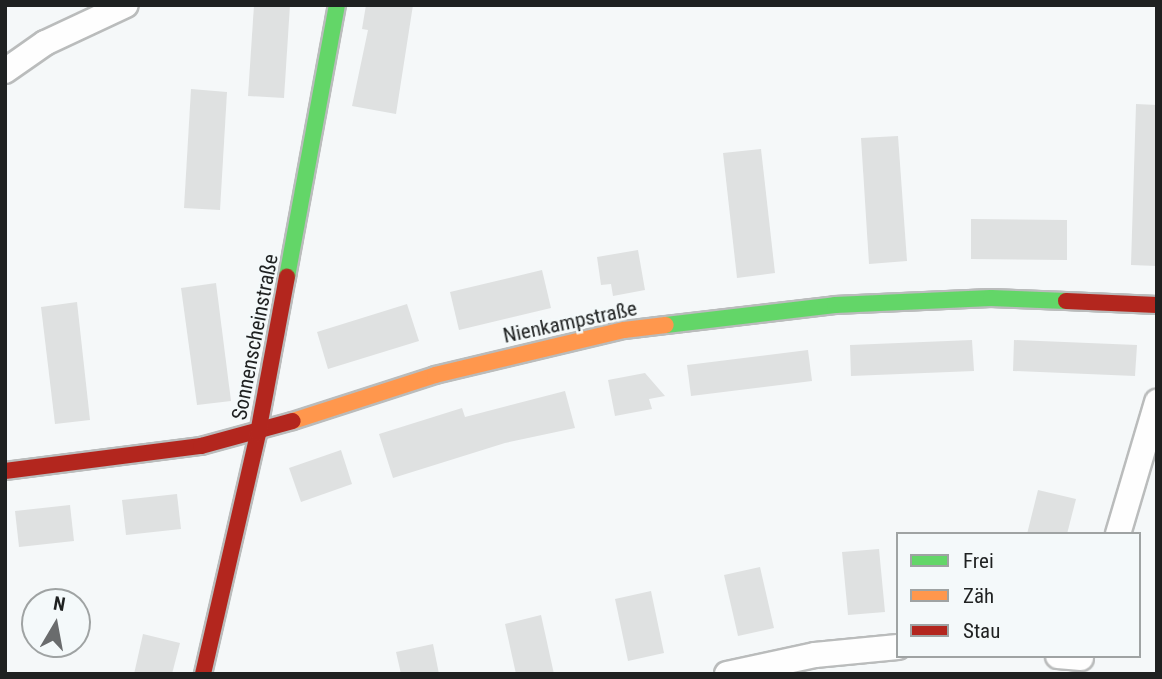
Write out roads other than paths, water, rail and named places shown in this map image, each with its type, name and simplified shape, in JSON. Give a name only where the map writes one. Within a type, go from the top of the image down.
[{"type":"street","points":[[5,71],[45,43],[125,5]]},
{"type":"street","name":"Sonnenscheinstraße","points":[[203,674],[258,433],[337,5]]},
{"type":"street","name":"Nienkampstraße","points":[[5,471],[134,457],[258,433],[435,375],[624,330],[835,305],[991,298],[1157,305]]},
{"type":"street","points":[[1119,532],[1157,402]]},
{"type":"street","points":[[727,674],[815,655],[896,648]]}]
